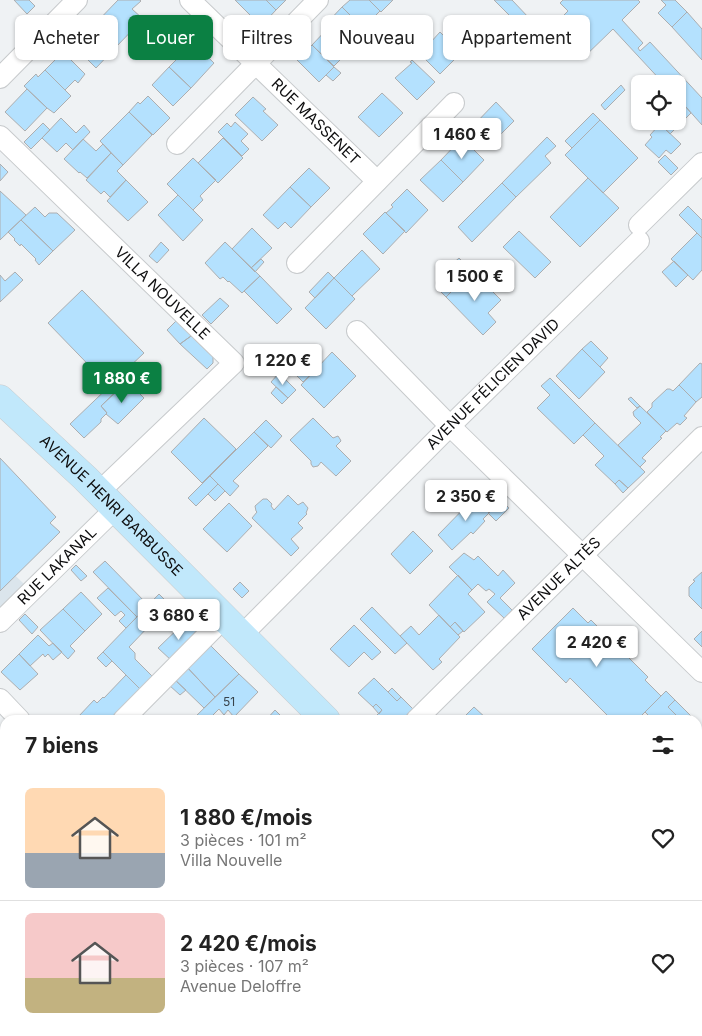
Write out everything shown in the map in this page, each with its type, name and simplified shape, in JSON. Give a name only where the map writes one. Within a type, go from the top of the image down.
[{"type":"main road","name":"AVENUE HENRI BARBUSSE","points":[[0,399],[107,501],[321,715]]},
{"type":"street","points":[[4,67],[77,0]]},
{"type":"street","name":"RUE MASSENET","points":[[190,0],[377,181]]},
{"type":"street","points":[[177,144],[318,0]]},
{"type":"street","points":[[297,263],[454,103]]},
{"type":"street","name":"VILLA NOUVELLE","points":[[0,136],[234,363],[107,501]]},
{"type":"street","name":"AVENUE FÉLICIEN DAVID","points":[[128,715],[233,627],[450,426],[639,233],[702,163]]},
{"type":"street","points":[[356,331],[450,426],[702,672]]},
{"type":"street","name":"AVENUE ALTÈS","points":[[421,715],[702,437]]},
{"type":"street","name":"RUE LAKANAL","points":[[0,622],[107,501]]},
{"type":"street","points":[[0,699],[15,715]]},
{"type":"shaded area","points":[[0,561],[24,584],[0,607]]},
{"type":"building","points":[[14,0],[29,0],[35,6],[27,14]]},
{"type":"building","points":[[118,0],[141,1],[132,9],[139,15],[128,15],[128,35],[118,45],[118,15],[104,15]]},
{"type":"building","points":[[235,0],[266,0],[276,10],[271,15],[250,15]]},
{"type":"building","points":[[266,0],[286,0],[276,10]]},
{"type":"building","points":[[350,0],[369,0],[380,11],[376,15],[350,15],[342,7]]},
{"type":"building","points":[[369,0],[393,0],[381,12]]},
{"type":"building","points":[[494,0],[512,0],[526,15],[509,15]]},
{"type":"building","points":[[563,0],[638,0],[640,2],[622,20],[643,43],[638,48],[640,51],[650,42],[681,75],[656,75],[613,29],[590,51],[590,15],[564,15],[568,11],[560,3]]},
{"type":"building","points":[[661,0],[675,0],[687,12],[672,27],[658,13],[666,5]]},
{"type":"building","points":[[342,7],[350,15],[334,15]]},
{"type":"building","points":[[687,12],[702,29],[702,60],[672,27]]},
{"type":"building","points":[[440,32],[443,35],[443,60],[454,60],[440,74],[426,60],[433,60],[433,40]]},
{"type":"building","points":[[321,35],[321,54],[312,45]]},
{"type":"building","points":[[311,46],[321,54],[321,60],[327,60],[334,67],[319,82],[297,60],[311,60]]},
{"type":"building","points":[[55,60],[71,60],[85,74],[78,83],[75,80],[65,90],[45,70]]},
{"type":"building","points":[[88,60],[104,60],[96,68]]},
{"type":"building","points":[[176,60],[211,60],[214,63],[191,88],[169,67]]},
{"type":"building","points":[[328,60],[340,60],[334,66]]},
{"type":"building","points":[[412,60],[435,82],[417,100],[395,78],[412,63],[410,62]]},
{"type":"building","points":[[169,67],[191,88],[173,106],[152,85]]},
{"type":"building","points":[[334,67],[341,73],[333,81],[326,75]]},
{"type":"building","points":[[45,70],[71,96],[54,113],[24,86],[36,74],[38,77]]},
{"type":"building","points":[[686,81],[702,98],[702,125],[686,107]]},
{"type":"building","points":[[621,85],[625,90],[605,110],[601,105]]},
{"type":"building","points":[[27,89],[47,108],[25,131],[5,112]]},
{"type":"building","points":[[382,93],[403,113],[379,137],[358,117]]},
{"type":"building","points":[[148,96],[170,118],[153,135],[129,112],[138,102],[140,104]]},
{"type":"building","points":[[253,97],[266,109],[263,111],[278,125],[262,141],[235,115]]},
{"type":"building","points":[[496,102],[514,121],[490,145],[472,127]]},
{"type":"building","points":[[686,107],[691,113],[686,118]]},
{"type":"building","points":[[129,112],[152,135],[123,165],[100,141]]},
{"type":"building","points":[[593,113],[600,120],[572,148],[565,141]]},
{"type":"building","points":[[61,118],[76,133],[84,125],[90,132],[73,150],[66,143],[57,152],[42,138]]},
{"type":"building","points":[[600,120],[638,158],[603,193],[565,155]]},
{"type":"building","points":[[235,122],[248,134],[241,141],[249,149],[242,156],[218,132],[227,123],[231,127]]},
{"type":"building","points":[[43,123],[50,130],[31,149],[24,142]]},
{"type":"building","points":[[655,130],[666,130],[681,144],[671,154],[666,150],[659,158],[645,145],[652,137],[650,135]]},
{"type":"building","points":[[666,130],[674,130],[670,134]]},
{"type":"building","points":[[547,137],[556,146],[545,156],[551,163],[516,197],[502,183]]},
{"type":"building","points":[[223,138],[243,158],[218,183],[198,163]]},
{"type":"building","points":[[462,138],[484,160],[463,182],[441,160]]},
{"type":"building","points":[[83,139],[96,151],[103,144],[111,153],[87,178],[64,159]]},
{"type":"building","points":[[111,153],[123,165],[117,171],[126,180],[110,197],[104,191],[101,194],[86,180]]},
{"type":"building","points":[[665,155],[678,168],[671,175],[658,162]]},
{"type":"building","points":[[193,158],[216,180],[200,196],[203,200],[193,210],[167,184]]},
{"type":"building","points":[[441,160],[463,182],[443,202],[420,180]]},
{"type":"building","points":[[0,164],[8,172],[0,181]]},
{"type":"building","points":[[309,168],[330,188],[311,207],[290,187]]},
{"type":"building","points":[[588,178],[619,208],[580,247],[550,217]]},
{"type":"building","points":[[126,180],[148,202],[128,221],[107,201]]},
{"type":"building","points":[[502,183],[516,197],[472,242],[458,227]]},
{"type":"building","points":[[290,187],[311,207],[291,228],[285,222],[278,229],[263,215]]},
{"type":"building","points":[[407,189],[428,210],[406,233],[386,213],[393,207],[391,205]]},
{"type":"building","points":[[0,191],[26,215],[0,240]]},
{"type":"building","points":[[178,195],[203,220],[183,241],[158,215]]},
{"type":"building","points":[[688,206],[702,220],[702,238],[679,215]]},
{"type":"building","points":[[35,207],[45,217],[49,213],[57,213],[75,230],[53,251],[21,220]]},
{"type":"building","points":[[385,212],[405,231],[383,254],[363,234]]},
{"type":"building","points":[[21,220],[53,251],[39,265],[36,259],[21,244],[20,246],[8,232]]},
{"type":"building","points":[[252,228],[272,248],[251,268],[232,249]]},
{"type":"building","points":[[519,231],[551,262],[535,278],[503,247]]},
{"type":"building","points":[[697,233],[702,238],[702,270],[693,280],[671,259]]},
{"type":"building","points":[[161,242],[169,250],[157,263],[149,256]]},
{"type":"building","points":[[225,242],[260,276],[242,293],[223,277],[220,279],[205,263]]},
{"type":"building","points":[[362,250],[380,269],[352,296],[334,278]]},
{"type":"building","points":[[459,258],[462,261],[451,271],[448,268]]},
{"type":"building","points":[[261,259],[264,262],[255,272],[251,268]]},
{"type":"building","points":[[462,261],[472,271],[458,285],[451,277],[454,274],[451,271]]},
{"type":"building","points":[[674,261],[688,275],[676,287],[662,272]]},
{"type":"building","points":[[472,271],[501,300],[488,313],[496,322],[483,335],[446,297]]},
{"type":"building","points":[[15,272],[23,280],[0,302],[0,275],[5,281]]},
{"type":"building","points":[[328,272],[334,278],[315,298],[309,292]]},
{"type":"building","points":[[444,273],[458,285],[446,297],[437,288],[436,283],[437,277]]},
{"type":"building","points":[[260,276],[292,309],[277,324],[244,291]]},
{"type":"building","points":[[334,278],[355,299],[326,329],[305,308]]},
{"type":"building","points":[[82,290],[144,353],[109,386],[48,323]]},
{"type":"building","points":[[220,298],[229,306],[211,324],[202,315]]},
{"type":"building","points":[[176,321],[191,336],[180,344],[167,330]]},
{"type":"building","points":[[191,336],[213,357],[213,363],[207,369],[180,344]]},
{"type":"building","points":[[591,341],[608,358],[600,367],[582,349]]},
{"type":"building","points":[[582,349],[605,372],[579,399],[556,376]]},
{"type":"building","points":[[332,352],[356,376],[324,408],[301,385]]},
{"type":"building","points":[[314,358],[321,365],[303,382],[296,375]]},
{"type":"building","points":[[700,363],[702,364],[702,397],[696,402],[679,385]]},
{"type":"building","points":[[279,373],[296,390],[288,398],[271,382]]},
{"type":"building","points":[[550,378],[595,423],[574,444],[537,408],[550,395],[541,386]]},
{"type":"building","points":[[117,379],[123,385],[101,406],[107,413],[101,419],[101,422],[84,438],[70,424]]},
{"type":"building","points":[[123,385],[131,393],[135,389],[144,398],[118,424],[106,414],[101,406]]},
{"type":"building","points":[[679,385],[696,402],[684,416],[687,418],[680,425],[677,423],[667,432],[647,412],[652,407],[652,403],[667,389],[673,391]]},
{"type":"building","points":[[276,387],[288,398],[282,404],[271,393]]},
{"type":"building","points":[[631,397],[640,406],[637,408],[628,399]]},
{"type":"building","points":[[640,406],[666,431],[660,437],[662,438],[642,458],[646,461],[640,467],[618,445],[641,423],[634,416],[633,412]]},
{"type":"building","points":[[204,418],[236,449],[202,483],[171,452]]},
{"type":"building","points":[[313,418],[333,438],[338,436],[341,441],[336,446],[351,461],[336,476],[321,462],[318,466],[313,467],[311,461],[290,440]]},
{"type":"building","points":[[266,420],[282,436],[271,448],[254,432]]},
{"type":"building","points":[[595,423],[645,472],[628,488],[619,480],[615,484],[595,465],[604,456],[583,435]]},
{"type":"building","points":[[254,432],[268,446],[233,481],[239,486],[230,496],[210,476]]},
{"type":"building","points":[[0,458],[56,517],[50,523],[60,532],[0,591]]},
{"type":"building","points":[[210,476],[218,484],[196,506],[188,498]]},
{"type":"building","points":[[619,480],[628,488],[623,493],[615,484]]},
{"type":"building","points":[[218,484],[225,491],[215,501],[208,494]]},
{"type":"building","points":[[478,494],[493,509],[483,519],[485,521],[473,534],[471,532],[452,550],[438,535]]},
{"type":"building","points":[[288,495],[298,505],[303,502],[308,508],[307,514],[298,523],[303,528],[291,539],[299,548],[291,556],[252,518],[257,512],[255,506],[263,499],[267,499],[272,504],[271,506],[274,510]]},
{"type":"building","points":[[497,496],[509,508],[496,521],[488,513],[493,509],[489,505]]},
{"type":"building","points":[[229,503],[252,526],[227,552],[203,529]]},
{"type":"building","points":[[413,531],[433,551],[410,574],[391,554]]},
{"type":"building","points":[[464,553],[474,560],[478,556],[498,576],[503,570],[515,583],[500,598],[512,610],[504,618],[487,602],[495,594],[489,589],[486,591],[478,584],[472,590],[449,567]]},
{"type":"building","points":[[105,561],[148,605],[137,617],[93,572]]},
{"type":"building","points":[[76,565],[87,576],[81,581],[71,570]]},
{"type":"building","points":[[702,572],[702,609],[689,596],[689,587],[695,581],[693,580]]},
{"type":"building","points":[[458,575],[472,590],[468,594],[485,612],[464,632],[455,622],[450,627],[429,605]]},
{"type":"building","points":[[240,582],[249,591],[242,598],[233,589]]},
{"type":"building","points":[[108,588],[137,617],[126,628],[119,621],[125,615],[121,611],[115,616],[97,598]]},
{"type":"building","points":[[81,592],[102,614],[85,631],[63,609]]},
{"type":"building","points":[[159,594],[172,607],[157,623],[151,624],[129,647],[135,653],[135,659],[155,679],[142,691],[103,652]]},
{"type":"building","points":[[372,607],[407,643],[395,654],[360,619]]},
{"type":"building","points":[[573,608],[588,623],[591,620],[611,640],[609,643],[621,656],[624,653],[648,677],[645,680],[661,696],[642,715],[607,715],[570,678],[566,683],[532,649]]},
{"type":"building","points":[[63,609],[85,631],[70,646],[75,651],[68,659],[40,630]]},
{"type":"building","points":[[25,614],[38,627],[32,634],[19,620]]},
{"type":"building","points":[[439,615],[460,637],[439,659],[442,662],[433,670],[400,636],[411,626],[419,635]]},
{"type":"building","points":[[186,621],[199,634],[172,661],[158,648]]},
{"type":"building","points":[[455,622],[463,631],[458,635],[450,627]]},
{"type":"building","points":[[354,625],[381,652],[372,660],[364,652],[349,667],[330,649]]},
{"type":"building","points":[[702,631],[702,647],[694,639]]},
{"type":"building","points":[[38,635],[49,646],[53,643],[62,652],[53,660],[48,654],[45,657],[43,654],[30,666],[19,654]]},
{"type":"building","points":[[207,642],[239,674],[215,697],[184,664]]},
{"type":"building","points":[[103,652],[112,661],[106,667],[97,658]]},
{"type":"building","points":[[19,654],[38,674],[20,690],[1,672]]},
{"type":"building","points":[[184,664],[215,697],[204,708],[172,677]]},
{"type":"building","points":[[239,674],[258,692],[236,715],[232,715],[228,710],[224,715],[219,709],[213,715],[197,715]]},
{"type":"building","points":[[126,675],[142,691],[119,715],[80,715],[94,700],[97,703]]},
{"type":"building","points":[[374,678],[397,701],[401,697],[414,710],[409,715],[377,715],[382,710],[376,704],[373,707],[358,693]]},
{"type":"building","points":[[174,679],[186,690],[180,695],[169,685]]},
{"type":"building","points":[[392,688],[401,697],[397,701],[388,692]]},
{"type":"building","points":[[666,691],[675,700],[668,707],[676,715],[648,715],[645,712]]},
{"type":"building","points":[[675,700],[690,715],[676,715],[668,707]]},
{"type":"building","points":[[376,704],[382,710],[379,714],[373,707]]},
{"type":"building","points":[[474,707],[483,715],[466,715]]},
{"type":"building","points":[[275,710],[280,715],[270,715]]}]
